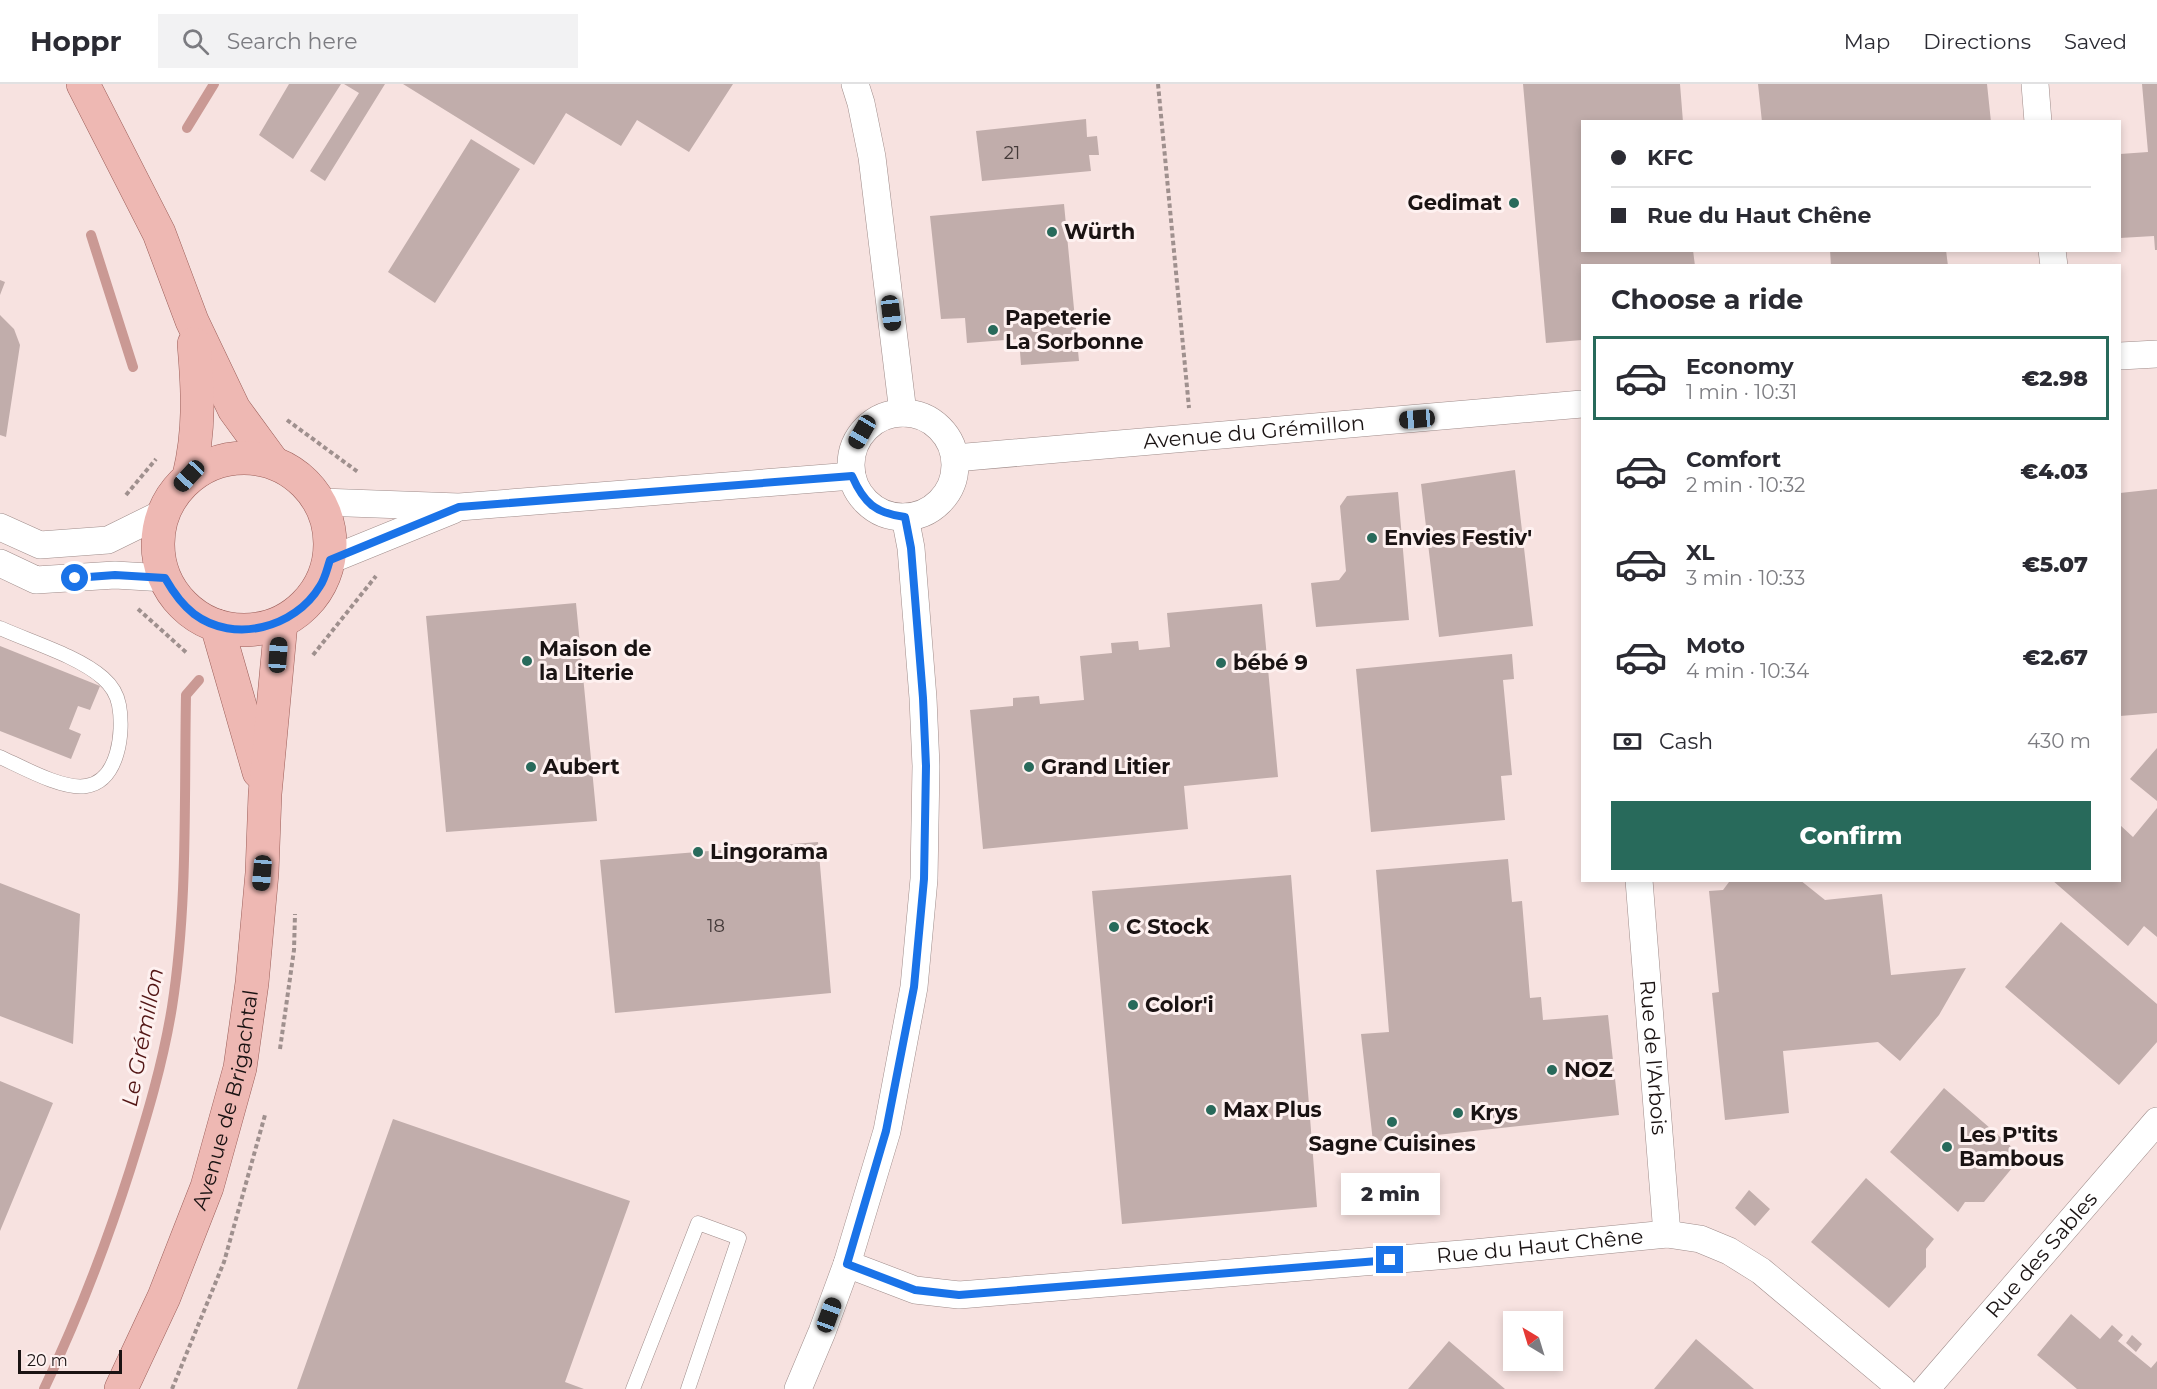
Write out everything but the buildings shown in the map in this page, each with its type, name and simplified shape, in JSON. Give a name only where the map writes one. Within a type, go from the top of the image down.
[{"type":"main road","points":[[83,84],[159,233],[192,321],[234,409],[272,461]]},
{"type":"main road","points":[[189,476],[195,452],[199,395],[192,321]]},
{"type":"main road","points":[[244,457],[272,461],[301,477],[321,502],[331,533],[330,560],[320,586],[303,607],[281,622],[249,630],[217,626],[195,615],[177,599],[165,578],[158,546],[163,513],[174,493],[189,476],[215,462],[244,457]]},
{"type":"main road","name":"Avenue de Brigachtal","points":[[121,1389],[164,1297],[207,1187],[240,1068],[252,983],[262,873],[265,794],[281,622]]},
{"type":"main road","name":"Avenue de Brigachtal","points":[[217,626],[265,794]]},
{"type":"street","points":[[855,84],[872,157],[903,413]]},
{"type":"street","points":[[2036,84],[2038,120]]},
{"type":"street","points":[[2121,356],[2157,354]]},
{"type":"street","name":"Avenue du Grémillon","points":[[955,458],[1581,404]]},
{"type":"street","points":[[903,413],[918,414],[932,421],[943,431],[951,444],[955,458],[954,475],[948,492],[937,505],[922,514],[905,517],[887,514],[871,506],[859,492],[852,476],[851,460],[862,432],[881,418],[903,413]]},
{"type":"street","points":[[321,502],[459,507],[852,476]]},
{"type":"street","points":[[330,560],[459,507]]},
{"type":"street","points":[[0,527],[40,545],[108,540],[163,513]]},
{"type":"street","points":[[798,1389],[847,1264],[886,1131],[914,987],[924,879],[926,766],[911,548],[905,517]]},
{"type":"street","points":[[0,563],[36,580],[115,575],[165,578]]},
{"type":"street","name":"Rue de l'Arbois","points":[[1639,882],[1667,1234]]},
{"type":"street","name":"Rue des Sables","points":[[1926,1389],[2157,1121]]},
{"type":"street","name":"Rue du Haut Chêne","points":[[847,1264],[915,1290],[959,1295],[1451,1255],[1667,1234],[1700,1239],[1729,1251],[1761,1271],[1902,1389]]},
{"type":"lane","points":[[0,628],[85,665],[104,678],[114,691],[119,704],[121,726],[119,752],[112,766],[101,778],[88,786],[71,786],[0,757]]},
{"type":"lane","points":[[633,1389],[698,1223],[739,1238],[688,1389]]},
{"type":"path","points":[[1158,84],[1192,438]]},
{"type":"path","points":[[286,419],[362,475]]},
{"type":"path","points":[[126,495],[158,457]]},
{"type":"path","points":[[310,660],[378,573]]},
{"type":"path","points":[[136,608],[197,661]]},
{"type":"waterway","points":[[187,128],[214,84]]},
{"type":"waterway","points":[[91,235],[133,367]]},
{"type":"waterway","name":"Le Grémillon","points":[[44,1389],[80,1308],[111,1226],[142,1130],[164,1048],[172,1007],[181,930],[186,695],[199,680]]},
{"type":"place","name":"Gedimat","points":[[1514,203]]},
{"type":"place","name":"Würth","points":[[1052,232]]},
{"type":"place","name":"Papeterie La Sorbonne","points":[[993,330]]},
{"type":"place","name":"Envies Festiv'","points":[[1372,538]]},
{"type":"place","name":"Maison de la Literie","points":[[527,661]]},
{"type":"place","name":"bébé 9","points":[[1221,663]]},
{"type":"place","name":"Aubert","points":[[531,767]]},
{"type":"place","name":"Grand Litier","points":[[1029,767]]},
{"type":"place","name":"Lingorama","points":[[698,852]]},
{"type":"place","name":"C Stock","points":[[1114,927]]},
{"type":"place","name":"Color'i","points":[[1133,1005]]},
{"type":"place","name":"NOZ","points":[[1552,1070]]},
{"type":"place","name":"Max Plus","points":[[1211,1110]]},
{"type":"place","name":"Krys","points":[[1458,1113]]},
{"type":"place","name":"Sagne Cuisines","points":[[1392,1122]]},
{"type":"place","name":"Les P'tits Bambous","points":[[1947,1147]]},
{"type":"route","points":[[75,578],[115,575],[165,578],[177,599],[195,615],[217,626],[249,630],[281,622],[303,607],[320,586],[330,560],[459,507],[852,476],[859,492],[871,506],[887,514],[905,517],[911,548],[926,766],[924,879],[914,987],[886,1131],[847,1264],[915,1290],[959,1295],[1390,1260]]}]
